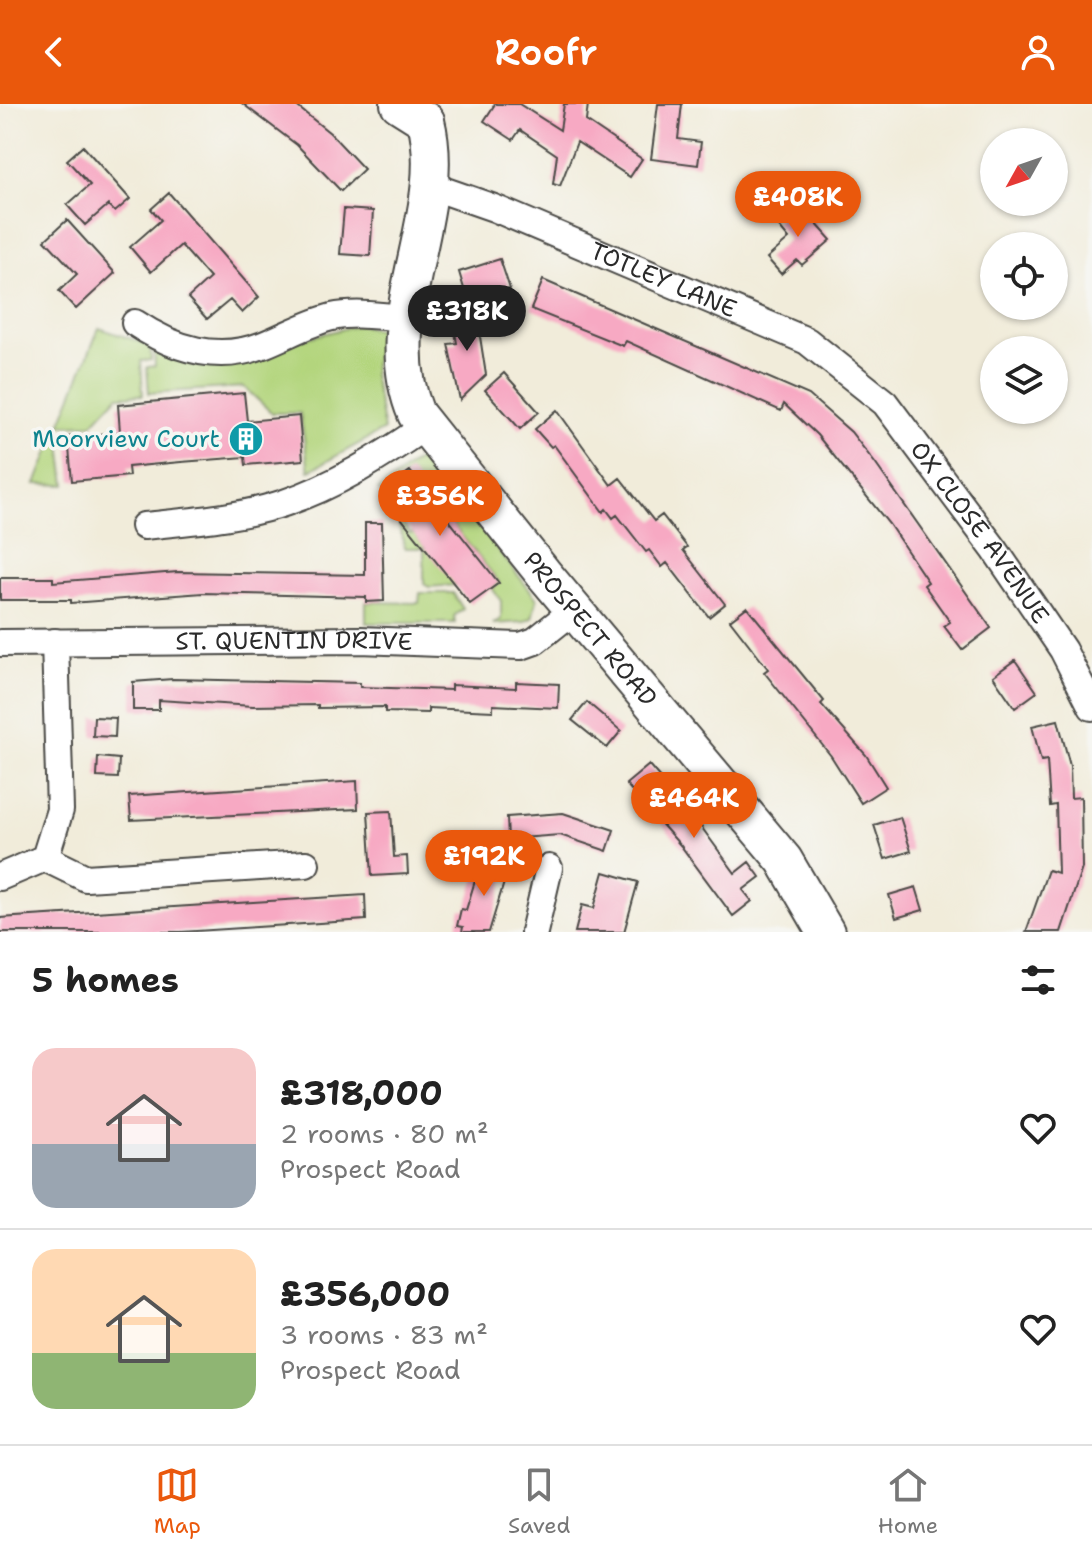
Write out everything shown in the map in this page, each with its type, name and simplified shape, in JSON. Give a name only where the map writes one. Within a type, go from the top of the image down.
[{"type":"street","name":"PROSPECT ROAD","points":[[423,110],[432,161],[405,318],[404,378],[424,427],[784,860],[826,932]]},
{"type":"street","name":"TOTLEY LANE","points":[[428,185],[527,222],[807,341],[885,403]]},
{"type":"street","points":[[135,323],[166,343],[208,352],[235,352],[260,346],[335,316],[405,318]]},
{"type":"street","name":"OX CLOSE AVENUE","points":[[885,403],[1003,562],[1063,650],[1092,707]]},
{"type":"street","points":[[144,526],[227,517],[284,503],[362,468],[424,427]]},
{"type":"street","name":"ST. QUENTIN DRIVE","points":[[0,643],[360,640],[521,646],[535,641],[574,610]]},
{"type":"street","points":[[45,858],[60,810],[55,642]]},
{"type":"street","points":[[0,877],[45,858],[86,878],[306,864]]},
{"type":"street","points":[[534,932],[549,868]]},
{"type":"green space","points":[[359,325],[379,330],[373,374],[384,430],[309,471],[300,413],[272,413],[244,387],[149,393],[147,367],[155,366],[154,346],[223,368],[278,345]]},
{"type":"green space","points":[[99,328],[150,345],[151,360],[141,361],[143,395],[118,396],[92,424],[60,425]]},
{"type":"green space","points":[[59,427],[66,485],[36,484]]},
{"type":"green space","points":[[423,456],[537,599],[532,618],[524,622],[493,624],[501,619],[501,601],[492,588],[499,582],[410,472],[380,493],[378,490]]},
{"type":"green space","points":[[395,512],[410,534],[413,532],[457,585],[429,587],[424,584],[424,548],[405,548]]},
{"type":"green space","points":[[420,593],[453,593],[463,609],[454,616],[455,623],[366,623],[366,602],[419,603]]},
{"type":"building","points":[[243,104],[294,104],[330,133],[364,169],[341,191],[297,145]]},
{"type":"building","points":[[495,104],[519,104],[560,130],[564,104],[588,104],[586,121],[642,159],[630,177],[577,142],[560,186],[553,184],[557,155],[520,130],[513,140],[484,121]]},
{"type":"building","points":[[658,104],[682,104],[678,139],[701,142],[698,165],[651,159]]},
{"type":"building","points":[[83,146],[130,199],[115,212],[108,205],[85,225],[67,205],[90,185],[67,160]]},
{"type":"building","points":[[169,193],[259,297],[242,313],[230,300],[207,319],[188,298],[210,278],[181,245],[151,272],[130,247],[161,220],[151,209]]},
{"type":"building","points":[[798,203],[831,240],[802,265],[797,260],[781,274],[767,258],[789,239],[775,222]]},
{"type":"building","points":[[344,209],[373,211],[370,256],[340,254]]},
{"type":"building","points":[[67,220],[115,273],[76,309],[59,291],[77,274],[45,240]]},
{"type":"building","points":[[500,259],[510,289],[468,302],[459,272]]},
{"type":"building","points":[[543,280],[809,395],[851,432],[991,628],[962,650],[944,626],[950,622],[924,585],[928,582],[889,524],[817,435],[784,404],[781,411],[626,341],[623,346],[531,309]]},
{"type":"building","points":[[476,311],[486,375],[460,400],[448,344],[457,343],[452,316]]},
{"type":"building","points":[[504,373],[539,412],[520,429],[485,390]]},
{"type":"building","points":[[244,393],[247,421],[299,416],[303,460],[246,465],[245,457],[181,462],[128,467],[129,476],[72,481],[68,437],[120,432],[118,405]]},
{"type":"building","points":[[557,410],[611,485],[620,478],[654,521],[662,515],[687,547],[683,550],[725,604],[709,617],[667,563],[662,567],[649,550],[646,552],[617,515],[613,518],[606,509],[603,512],[554,445],[551,447],[535,429]]},
{"type":"building","points":[[410,471],[499,583],[470,604],[381,493]]},
{"type":"building","points":[[365,523],[382,523],[384,601],[366,602],[366,597],[203,593],[71,603],[71,600],[0,600],[0,578],[53,578],[53,582],[178,572],[365,575]]},
{"type":"building","points":[[747,607],[824,701],[821,704],[866,755],[886,787],[861,803],[831,756],[764,672],[768,669],[730,620]]},
{"type":"building","points":[[1015,660],[1037,692],[1015,708],[993,676]]},
{"type":"building","points":[[173,679],[360,683],[360,687],[451,690],[451,685],[516,688],[516,682],[559,684],[558,708],[493,705],[493,711],[428,708],[428,713],[385,712],[385,707],[253,706],[159,700],[159,710],[133,710],[133,682]]},
{"type":"building","points":[[587,702],[621,731],[607,748],[572,720]]},
{"type":"building","points":[[94,717],[116,718],[115,737],[93,736]]},
{"type":"building","points":[[1058,720],[1070,766],[1071,798],[1081,797],[1082,868],[1061,932],[1026,932],[1048,870],[1058,873],[1056,805],[1050,806],[1047,760],[1041,761],[1032,726]]},
{"type":"building","points":[[98,757],[119,759],[118,778],[97,777]]},
{"type":"building","points":[[649,765],[694,817],[735,873],[749,862],[760,877],[743,890],[752,901],[733,916],[681,846],[626,784]]},
{"type":"building","points":[[357,781],[358,809],[131,820],[129,796]]},
{"type":"building","points":[[391,811],[394,857],[407,856],[408,874],[372,876],[368,812]]},
{"type":"building","points":[[563,813],[614,830],[607,851],[560,835],[508,839],[507,817]]},
{"type":"building","points":[[900,817],[911,851],[885,859],[874,825]]},
{"type":"building","points":[[482,858],[509,866],[489,932],[462,932],[463,927],[457,926],[461,909],[466,910]]},
{"type":"building","points":[[604,872],[638,882],[624,932],[575,932],[582,905],[594,908]]},
{"type":"building","points":[[916,887],[923,910],[896,918],[889,895]]},
{"type":"building","points":[[365,895],[366,920],[181,932],[0,932],[0,918]]},
{"type":"place","name":"Moorview Court","points":[[246,439]]}]
